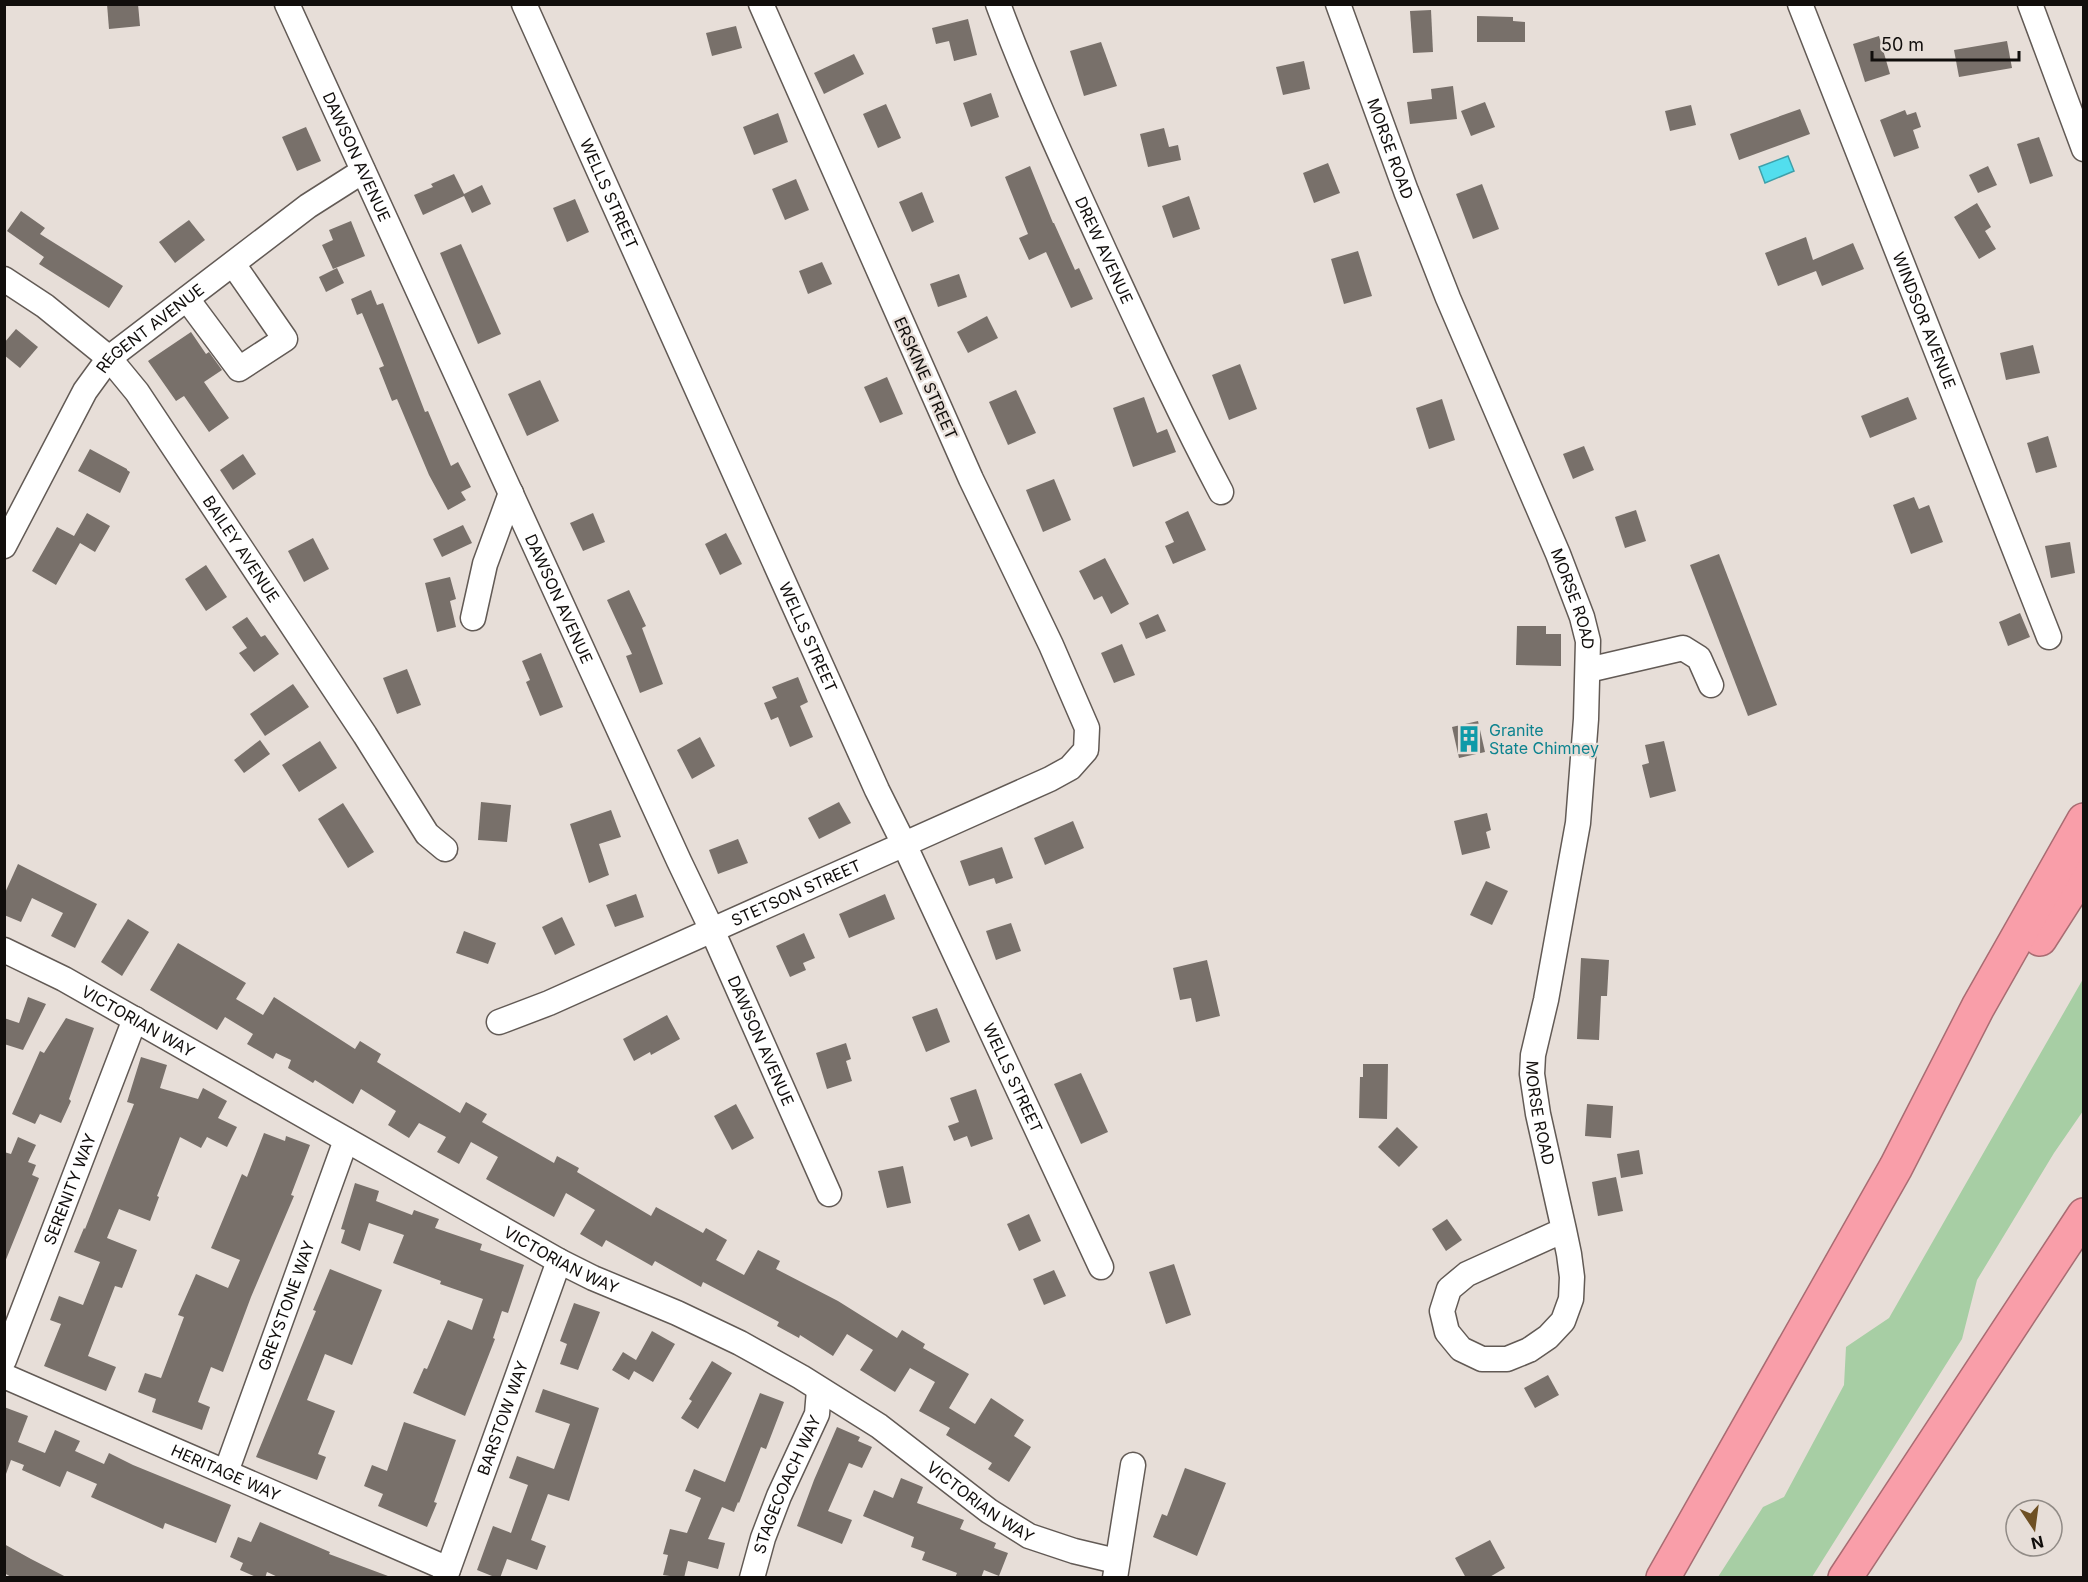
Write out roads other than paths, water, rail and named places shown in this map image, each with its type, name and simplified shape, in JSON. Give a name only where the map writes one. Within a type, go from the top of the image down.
[{"type":"highway","points":[[1663,1578],[1896,1167],[1978,1007],[2084,820]]},
{"type":"highway","points":[[1896,1167],[2084,870]]},
{"type":"highway","points":[[1845,1578],[2084,1215]]},
{"type":"street","name":"DAWSON AVENUE","points":[[287,4],[712,930],[829,1194]]},
{"type":"street","name":"WELLS STREET","points":[[524,4],[877,790],[1101,1267]]},
{"type":"street","name":"ERSKINE STREET","points":[[761,4],[971,479],[1083,717],[1087,728],[1086,750]]},
{"type":"street","name":"DREW AVENUE","points":[[998,4],[1029,84],[1076,189],[1173,399],[1221,492]]},
{"type":"street","name":"MORSE ROAD","points":[[1338,4],[1406,191],[1444,287],[1575,596],[1588,641],[1578,823],[1546,1000],[1533,1055],[1532,1074],[1538,1114],[1564,1230],[1572,1277],[1571,1299],[1563,1321],[1548,1337],[1529,1350],[1507,1359],[1482,1359],[1461,1349],[1447,1332],[1442,1311],[1449,1289],[1467,1274],[1564,1230]]},
{"type":"street","name":"WINDSOR AVENUE","points":[[1800,4],[2049,637]]},
{"type":"street","points":[[2030,4],[2084,149]]},
{"type":"street","name":"REGENT AVENUE","points":[[4,546],[85,391],[109,358],[308,206],[363,171]]},
{"type":"street","points":[[187,299],[239,369],[285,339],[233,264]]},
{"type":"street","name":"BAILEY AVENUE","points":[[4,279],[45,306],[109,358],[137,392],[365,735],[428,834],[445,849]]},
{"type":"street","points":[[473,618],[485,564],[511,493]]},
{"type":"street","points":[[1588,670],[1683,648],[1699,658],[1711,685]]},
{"type":"street","name":"STETSON STREET","points":[[499,1022],[549,1003],[1050,779],[1070,768],[1086,750]]},
{"type":"street","name":"VICTORIAN WAY","points":[[4,950],[64,979],[560,1261],[740,1343],[879,1426],[989,1511],[1029,1536],[1074,1551],[1115,1569]]},
{"type":"street","name":"SERENITY WAY","points":[[4,1360],[135,1019]]},
{"type":"street","name":"GREYSTONE WAY","points":[[226,1472],[346,1140]]},
{"type":"street","name":"BARSTOW WAY","points":[[446,1573],[560,1261]]},
{"type":"street","name":"HERITAGE WAY","points":[[4,1376],[226,1472],[446,1573]]},
{"type":"street","name":"STAGECOACH WAY","points":[[752,1578],[763,1538],[779,1496],[817,1414],[819,1390]]},
{"type":"street","points":[[1115,1569],[1133,1465]]},
{"type":"water","points":[[1788,156],[1794,171],[1765,183],[1759,167]]},
{"type":"place","name":"Granite State Chimney","points":[[1469,739]]}]
